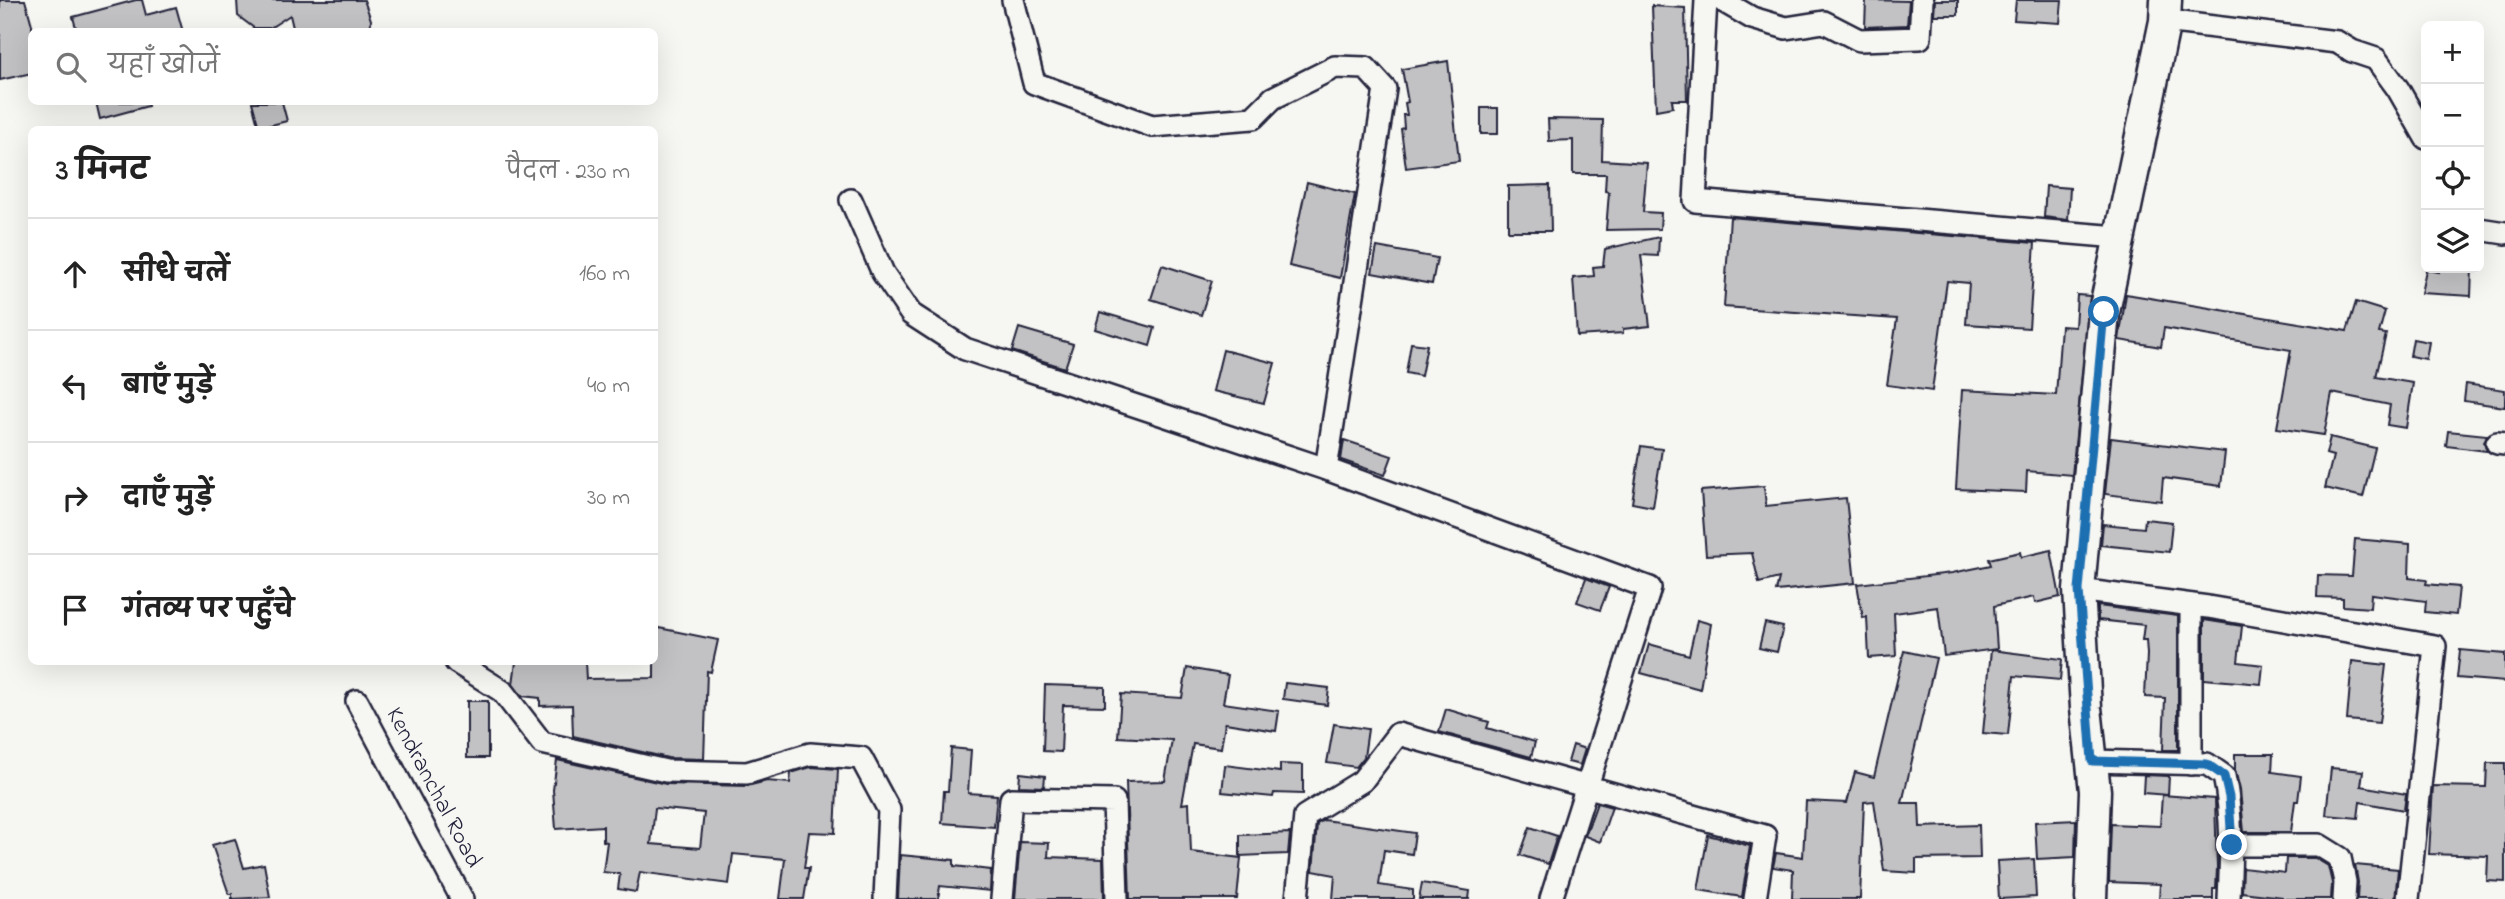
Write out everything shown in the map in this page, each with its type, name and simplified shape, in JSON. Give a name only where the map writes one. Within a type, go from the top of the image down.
[{"type":"street","points":[[1013,0],[1034,83],[1152,126],[1253,118],[1273,98],[1335,67],[1366,68],[1385,89],[1326,469]]},
{"type":"street","points":[[1706,0],[1695,201],[2118,237]]},
{"type":"street","points":[[1721,0],[1752,18],[1774,25],[1786,28],[1824,22],[1859,40],[1920,38],[1922,0]]},
{"type":"street","points":[[2091,899],[2095,791],[2079,590],[2104,312],[2166,11],[2337,42],[2352,51],[2376,59],[2398,89],[2421,129]]},
{"type":"street","points":[[851,200],[883,274],[911,314],[965,349],[1326,469],[1650,587],[1551,899]]},
{"type":"street","points":[[2484,230],[2505,233]]},
{"type":"street","points":[[2079,590],[2190,605],[2441,647],[2408,899]]},
{"type":"street","points":[[2190,605],[2191,764]]},
{"type":"street","points":[[461,665],[502,691],[542,743],[666,771],[747,773],[810,754],[861,758],[889,810],[885,899]]},
{"type":"street","name":"Kendranchal Road","points":[[357,701],[463,899]]},
{"type":"street","points":[[1297,899],[1305,816],[1362,781],[1398,734],[1765,836],[1755,899]]},
{"type":"street","points":[[2092,761],[2207,764],[2224,776],[2229,797],[2232,845],[2229,899]]},
{"type":"street","points":[[1002,899],[1012,799],[1114,801],[1116,899]]},
{"type":"street","points":[[2232,845],[2319,845],[2340,858],[2345,882],[2344,899]]},
{"type":"building","points":[[0,0],[25,0],[32,25],[32,28],[28,28],[28,74],[0,80]]},
{"type":"building","points":[[142,0],[146,15],[176,7],[182,28],[76,28],[73,17]]},
{"type":"building","points":[[237,0],[364,0],[371,20],[370,28],[293,28],[290,15],[270,28],[254,28],[238,16]]},
{"type":"building","points":[[1866,0],[1909,1],[1907,25],[1865,27]]},
{"type":"building","points":[[1935,0],[1958,0],[1958,15],[1934,15]]},
{"type":"building","points":[[2016,0],[2062,0],[2060,23],[2014,20]]},
{"type":"building","points":[[1652,6],[1685,8],[1687,100],[1672,100],[1673,107],[1656,110]]},
{"type":"building","points":[[1448,61],[1459,161],[1406,168],[1401,129],[1404,128],[1403,115],[1407,115],[1405,103],[1408,102],[1402,69]]},
{"type":"building","points":[[97,105],[148,105],[148,106],[100,119]]},
{"type":"building","points":[[253,105],[283,105],[287,121],[258,126]]},
{"type":"building","points":[[1481,108],[1498,108],[1498,134],[1481,134]]},
{"type":"building","points":[[1548,119],[1603,120],[1602,160],[1647,163],[1643,212],[1661,213],[1660,229],[1606,230],[1609,192],[1605,191],[1606,174],[1573,174],[1573,140],[1549,141]]},
{"type":"building","points":[[1307,182],[1355,194],[1340,278],[1289,266]]},
{"type":"building","points":[[1550,185],[1551,231],[1508,231],[1508,186]]},
{"type":"building","points":[[2046,186],[2070,188],[2068,220],[2044,217]]},
{"type":"building","points":[[1730,217],[2035,243],[2029,328],[1966,324],[1969,283],[1947,281],[1932,391],[1887,385],[1897,319],[1724,307]]},
{"type":"building","points":[[1659,237],[1658,256],[1641,255],[1650,326],[1623,329],[1623,333],[1577,336],[1573,278],[1594,276],[1593,267],[1603,266],[1605,249]]},
{"type":"building","points":[[1377,247],[1437,258],[1432,284],[1372,273]]},
{"type":"building","points":[[1162,265],[1212,281],[1201,315],[1151,299]]},
{"type":"building","points":[[2425,273],[2472,273],[2471,296],[2421,293]]},
{"type":"building","points":[[2126,294],[2347,331],[2356,302],[2385,311],[2379,333],[2386,334],[2376,377],[2413,383],[2406,428],[2387,425],[2390,405],[2332,393],[2324,435],[2277,428],[2291,350],[2164,328],[2161,347],[2119,340]]},
{"type":"building","points":[[2077,295],[2090,296],[2072,475],[2027,471],[2026,492],[1956,489],[1962,390],[2056,395],[2061,326],[2075,327]]},
{"type":"building","points":[[1100,312],[1155,328],[1150,346],[1095,329]]},
{"type":"building","points":[[1019,328],[1073,344],[1065,368],[1012,351]]},
{"type":"building","points":[[2413,339],[2429,342],[2426,359],[2410,356]]},
{"type":"building","points":[[1411,343],[1427,345],[1421,376],[1406,373]]},
{"type":"building","points":[[1223,350],[1275,363],[1264,403],[1213,391]]},
{"type":"building","points":[[2466,384],[2505,390],[2505,407],[2464,401]]},
{"type":"building","points":[[2448,431],[2487,435],[2484,442],[2487,451],[2446,446]]},
{"type":"building","points":[[2330,437],[2375,448],[2363,497],[2325,488],[2333,456],[2326,454]]},
{"type":"building","points":[[2111,438],[2225,452],[2221,486],[2163,478],[2161,501],[2105,494]]},
{"type":"building","points":[[1344,440],[1392,456],[1385,475],[1341,460]]},
{"type":"building","points":[[1641,446],[1662,449],[1653,507],[1632,503]]},
{"type":"building","points":[[1764,486],[1766,506],[1846,498],[1855,583],[1776,591],[1779,578],[1759,583],[1752,553],[1706,555],[1701,491]]},
{"type":"building","points":[[2145,519],[2172,522],[2169,552],[2101,545],[2103,524],[2144,528]]},
{"type":"building","points":[[2355,539],[2410,544],[2409,578],[2427,580],[2426,584],[2459,587],[2456,615],[2425,612],[2426,601],[2371,594],[2370,608],[2343,606],[2343,598],[2317,597],[2318,575],[2352,576]]},
{"type":"building","points":[[2051,550],[2060,597],[2035,603],[2034,597],[1994,606],[1997,649],[1944,656],[1938,607],[1894,613],[1896,656],[1869,658],[1867,617],[1863,618],[1857,584],[1952,573],[1991,565],[1989,559],[2020,552],[2021,557]]},
{"type":"building","points":[[1586,578],[1609,587],[1600,610],[1577,602]]},
{"type":"building","points":[[2098,606],[2178,616],[2178,750],[2163,750],[2165,698],[2145,697],[2147,654],[2146,640],[2142,640],[2144,625],[2098,620]]},
{"type":"building","points":[[1697,620],[1711,624],[1700,689],[1641,673],[1649,644],[1689,655]]},
{"type":"building","points":[[2204,620],[2242,626],[2238,662],[2263,665],[2261,684],[2204,679]]},
{"type":"building","points":[[1765,623],[1783,627],[1777,652],[1759,648]]},
{"type":"building","points":[[658,628],[718,640],[711,672],[707,671],[704,759],[668,758],[573,736],[572,705],[540,706],[540,698],[522,696],[513,684],[516,665],[585,665],[586,679],[654,678],[654,665],[658,665]]},
{"type":"building","points":[[1991,650],[2062,659],[2060,680],[2014,676],[2008,735],[1983,733]]},
{"type":"building","points":[[2460,650],[2505,654],[2505,682],[2457,678]]},
{"type":"building","points":[[1904,651],[1936,658],[1902,803],[1919,803],[1920,827],[1979,825],[1980,858],[1916,859],[1916,873],[1884,871],[1874,801],[1864,802],[1860,899],[1792,899],[1793,870],[1773,867],[1776,853],[1803,857],[1806,801],[1847,803],[1855,772],[1874,777]]},
{"type":"building","points":[[2352,661],[2386,665],[2379,723],[2347,720]]},
{"type":"building","points":[[1187,668],[1228,675],[1223,703],[1279,711],[1276,731],[1225,723],[1221,748],[1193,744],[1182,804],[1189,803],[1191,852],[1241,858],[1237,899],[1130,899],[1126,782],[1165,781],[1172,740],[1118,737],[1121,694],[1182,698]]},
{"type":"building","points":[[1285,683],[1329,688],[1327,705],[1283,699]]},
{"type":"building","points":[[1045,685],[1105,687],[1105,706],[1063,705],[1061,752],[1043,751]]},
{"type":"building","points":[[467,701],[488,701],[488,758],[467,758]]},
{"type":"building","points":[[1446,709],[1489,722],[1487,728],[1535,742],[1531,757],[1439,732]]},
{"type":"building","points":[[1334,724],[1368,729],[1364,757],[1356,767],[1327,763]]},
{"type":"building","points":[[1573,745],[1585,749],[1580,765],[1568,762]]},
{"type":"building","points":[[951,748],[971,750],[968,793],[997,795],[994,827],[942,823],[944,791],[948,791]]},
{"type":"building","points":[[2235,754],[2273,754],[2272,772],[2301,776],[2291,832],[2244,832]]},
{"type":"building","points":[[557,760],[666,784],[747,786],[767,781],[790,783],[791,773],[811,767],[838,769],[835,833],[809,832],[804,868],[809,868],[804,899],[780,899],[785,859],[733,854],[729,884],[640,872],[636,892],[618,889],[620,874],[603,872],[607,842],[603,841],[603,826],[556,829],[553,790]],"holes":[[[655,808],[704,813],[700,848],[651,844]]]},
{"type":"building","points":[[2487,763],[2505,763],[2505,882],[2487,881],[2488,856],[2429,854],[2433,786],[2486,787]]},
{"type":"building","points":[[1280,764],[1303,765],[1303,794],[1274,793],[1273,797],[1222,792],[1225,765],[1280,772]]},
{"type":"building","points":[[2331,768],[2363,771],[2361,786],[2406,794],[2404,810],[2360,802],[2358,818],[2326,815]]},
{"type":"building","points":[[1020,773],[1045,776],[1044,787],[1019,786]]},
{"type":"building","points":[[2144,775],[2169,776],[2168,795],[2143,793]]},
{"type":"building","points":[[2162,795],[2215,799],[2217,868],[2213,899],[2159,899],[2160,884],[2109,882],[2111,824],[2160,826]]},
{"type":"building","points":[[1597,803],[1612,807],[1600,842],[1585,836]]},
{"type":"building","points":[[1324,820],[1415,833],[1412,854],[1384,850],[1379,885],[1413,890],[1413,899],[1333,899],[1335,875],[1313,871],[1317,824]]},
{"type":"building","points":[[2076,820],[2075,857],[2037,859],[2035,822]]},
{"type":"building","points":[[1530,827],[1557,836],[1548,864],[1520,855]]},
{"type":"building","points":[[1290,833],[1288,854],[1240,856],[1240,835]]},
{"type":"building","points":[[1708,835],[1750,846],[1742,897],[1698,890]]},
{"type":"building","points":[[235,839],[244,868],[264,864],[270,897],[232,899],[212,845]]},
{"type":"building","points":[[1020,842],[1049,843],[1048,857],[1103,859],[1104,899],[1015,899]]},
{"type":"building","points":[[900,855],[954,860],[954,866],[991,870],[990,891],[940,886],[938,899],[898,899]]},
{"type":"building","points":[[2286,858],[2315,858],[2328,866],[2332,883],[2331,899],[2282,899],[2242,892],[2243,868],[2285,873]]},
{"type":"building","points":[[2034,859],[2036,897],[1999,899],[1997,861]]},
{"type":"building","points":[[2355,865],[2398,869],[2395,899],[2357,899]]},
{"type":"building","points":[[1422,883],[1470,891],[1469,899],[1419,899]]},
{"type":"route","points":[[2104,312],[2079,590],[2092,761],[2207,764],[2224,776],[2229,797],[2232,845]]}]
